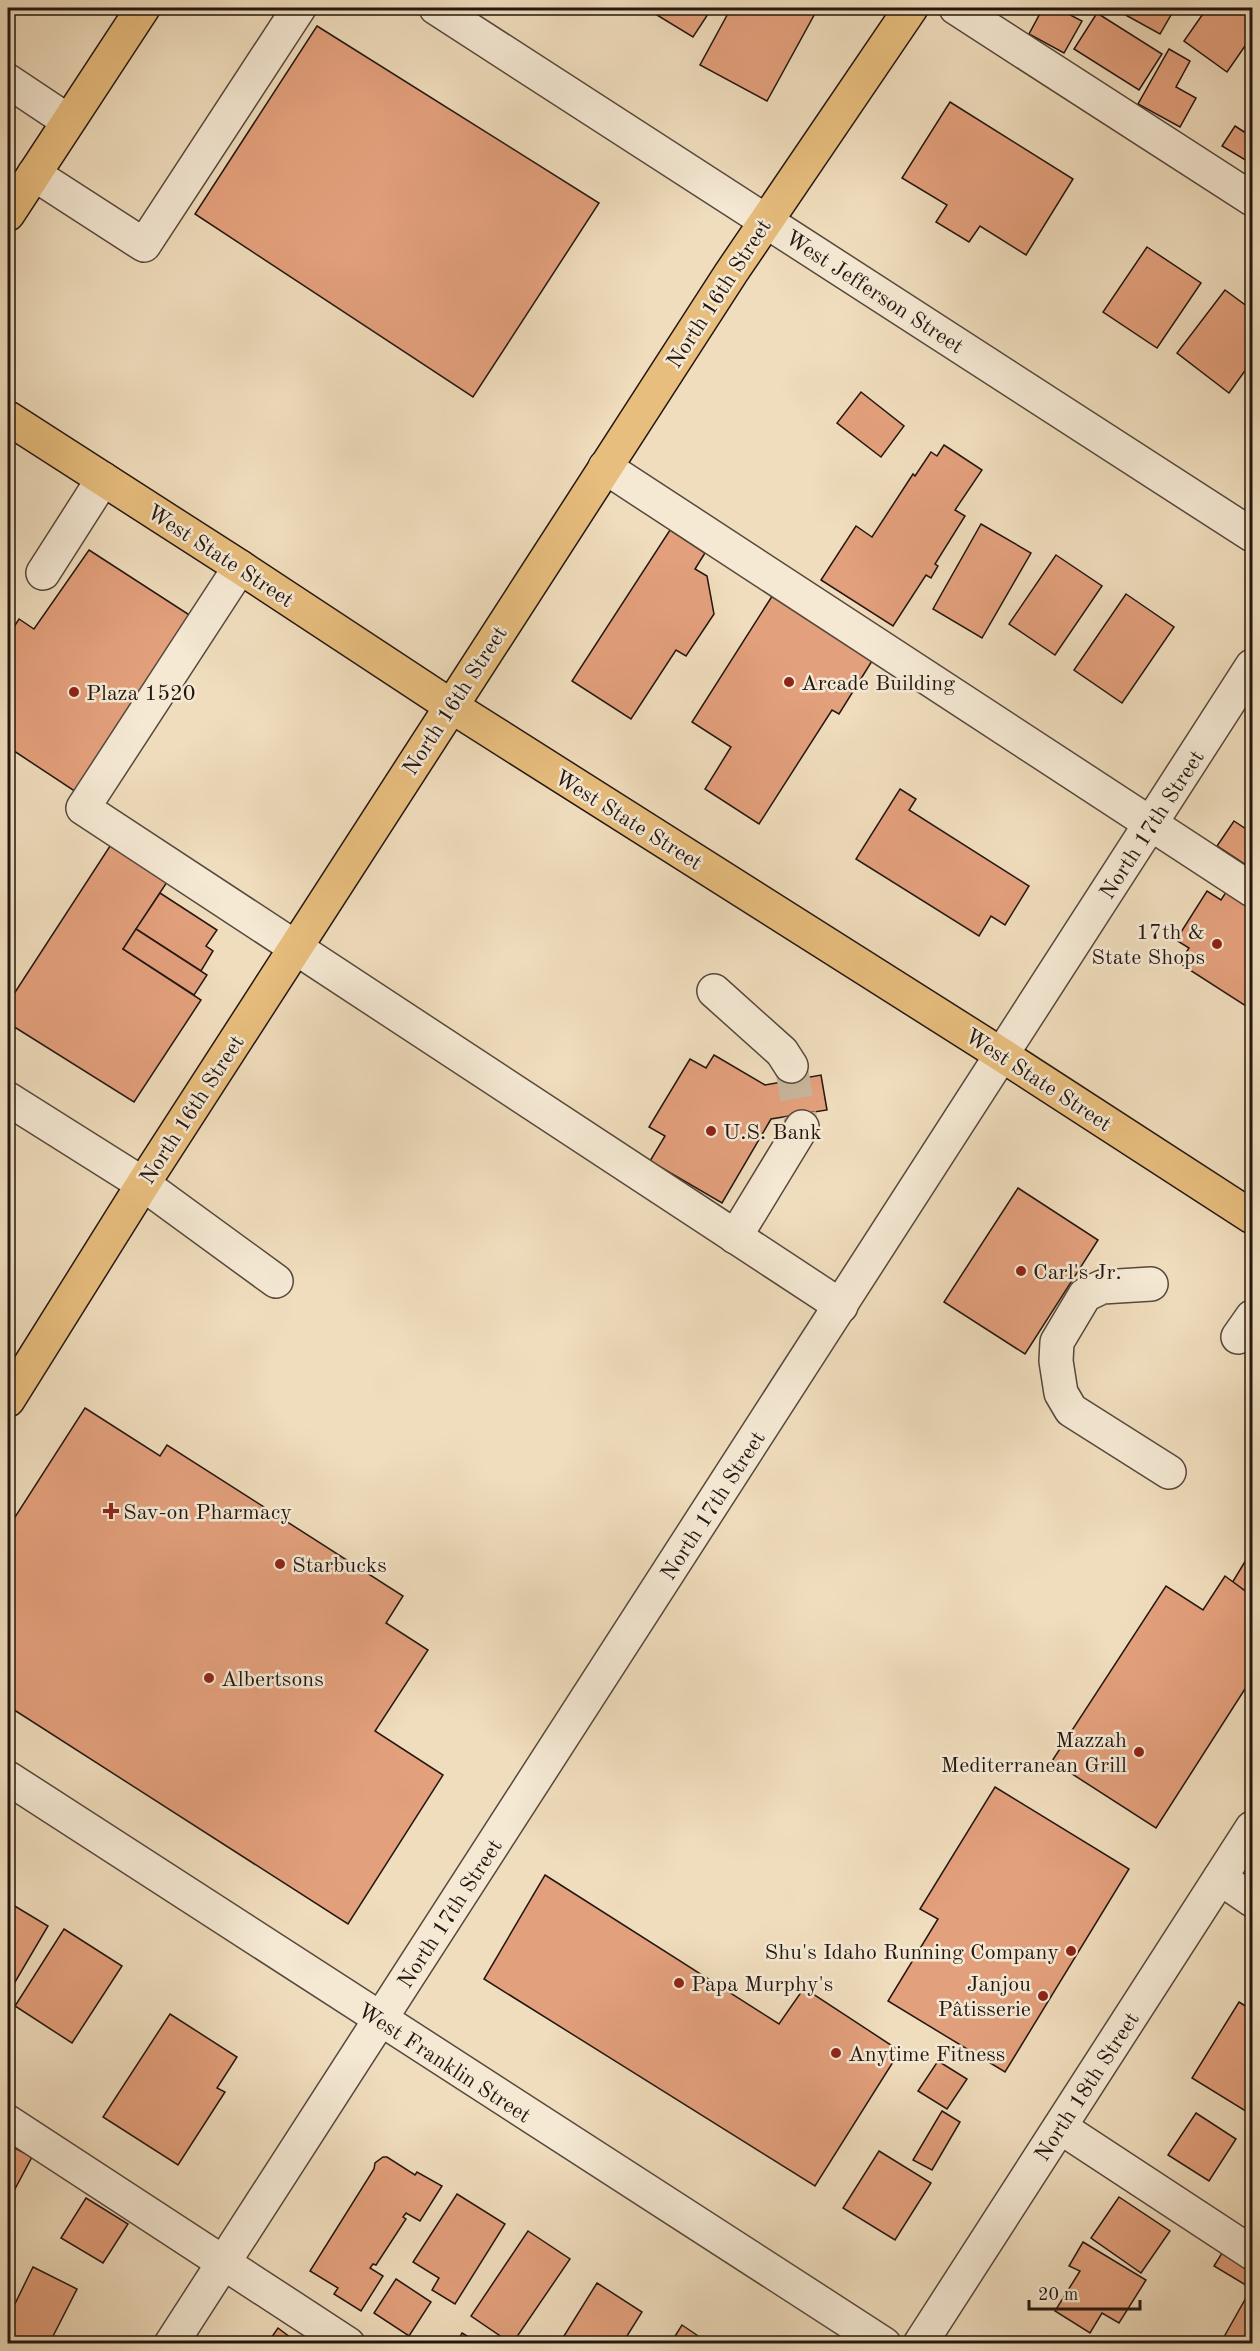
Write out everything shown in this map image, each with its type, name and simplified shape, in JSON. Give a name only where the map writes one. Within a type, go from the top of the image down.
[{"type":"main road","points":[[8,214],[143,8]]},
{"type":"main road","name":"North 16th Street","points":[[8,1400],[142,1184],[765,220],[911,8]]},
{"type":"main road","name":"West State Street","points":[[8,417],[451,706],[1252,1216]]},
{"type":"street","points":[[34,174],[144,245],[299,8]]},
{"type":"street","name":"West Jefferson Street","points":[[436,8],[1252,535]]},
{"type":"street","points":[[956,8],[1252,200]]},
{"type":"street","points":[[8,81],[68,121]]},
{"type":"street","points":[[605,467],[1252,890]]},
{"type":"street","points":[[43,573],[103,479]]},
{"type":"street","points":[[240,567],[83,808],[841,1306]]},
{"type":"street","name":"North 17th Street","points":[[171,2343],[1252,666]]},
{"type":"street","points":[[714,991],[782,1052],[791,1066]]},
{"type":"street","points":[[8,1099],[142,1184],[276,1281]]},
{"type":"street","points":[[735,1237],[802,1127]]},
{"type":"street","points":[[1151,1284],[1102,1287],[1085,1294],[1057,1342],[1056,1361],[1061,1393],[1071,1410],[1169,1472]]},
{"type":"street","name":"West Franklin Street","points":[[8,1778],[884,2343]]},
{"type":"street","name":"North 18th Street","points":[[920,2343],[1252,1828]]},
{"type":"street","points":[[1220,1878],[1252,1900]]},
{"type":"street","points":[[8,2122],[348,2343]]},
{"type":"street","points":[[1060,2127],[1252,2253]]},
{"type":"building","points":[[655,8],[712,8],[693,37],[652,12]]},
{"type":"building","points":[[731,8],[818,8],[767,101],[700,65]]},
{"type":"building","points":[[1043,8],[1057,8],[1082,21],[1064,53],[1029,34]]},
{"type":"building","points":[[1113,8],[1175,8],[1160,34]]},
{"type":"building","points":[[1207,8],[1252,8],[1252,36],[1227,72],[1184,41]]},
{"type":"building","points":[[1097,13],[1162,54],[1139,90],[1074,49]]},
{"type":"building","points":[[317,26],[599,203],[473,397],[195,214]]},
{"type":"building","points":[[1169,49],[1190,61],[1176,87],[1196,98],[1180,127],[1138,104]]},
{"type":"building","points":[[950,102],[1073,179],[1026,255],[980,226],[969,242],[936,222],[947,205],[902,178]]},
{"type":"building","points":[[1235,126],[1252,137],[1252,164],[1222,146]]},
{"type":"building","points":[[1147,247],[1201,283],[1157,348],[1103,312]]},
{"type":"building","points":[[1225,290],[1252,310],[1252,361],[1229,393],[1177,353]]},
{"type":"building","points":[[861,392],[904,426],[881,457],[837,423]]},
{"type":"building","points":[[944,445],[982,470],[955,510],[965,516],[935,564],[938,566],[931,578],[926,575],[893,626],[821,580],[856,526],[872,537],[913,474],[915,476],[931,452],[937,456]]},
{"type":"building","points":[[981,524],[1031,553],[982,638],[933,609]]},
{"type":"building","points":[[670,530],[705,553],[695,569],[707,576],[714,614],[686,656],[676,650],[631,719],[572,681]]},
{"type":"building","name":"Plaza 1520","points":[[89,550],[191,616],[76,792],[8,747],[8,636],[19,619],[34,629]]},
{"type":"building","points":[[1056,555],[1102,586],[1055,655],[1009,624]]},
{"type":"building","name":"Arcade Building","points":[[776,590],[877,653],[839,714],[832,710],[759,824],[705,789],[731,747],[692,722]]},
{"type":"building","points":[[1126,594],[1174,627],[1122,703],[1074,670]]},
{"type":"building","points":[[900,789],[916,799],[909,810],[1029,886],[1005,925],[991,916],[979,936],[856,859]]},
{"type":"building","points":[[1234,821],[1252,833],[1252,869],[1217,846]]},
{"type":"building","points":[[112,843],[169,879],[123,949],[201,1000],[134,1102],[8,1023],[8,1003]]},
{"type":"building","name":"17th & State Shops","points":[[1230,886],[1252,901],[1252,1010],[1179,963],[1189,948],[1176,940],[1207,891],[1221,900]]},
{"type":"building","points":[[160,893],[217,930],[206,946],[213,951],[201,971],[136,929]]},
{"type":"building","points":[[136,929],[207,975],[194,995],[123,949]]},
{"type":"building","name":"U.S. Bank","points":[[714,1055],[765,1085],[821,1075],[827,1110],[771,1119],[722,1203],[650,1161],[665,1136],[649,1127],[690,1059],[706,1068]]},
{"type":"building","name":"Carl's Jr.","points":[[1018,1188],[1098,1240],[1025,1354],[944,1302]]},
{"type":"building","name":"Albertsons","points":[[85,1408],[160,1456],[167,1445],[403,1596],[386,1623],[428,1650],[375,1731],[443,1775],[348,1924],[8,1706],[8,1528]]},
{"type":"building","points":[[1252,1550],[1252,1596],[1232,1583]]},
{"type":"building","points":[[1225,1576],[1252,1596],[1252,1678],[1156,1828],[1052,1761],[1166,1586],[1203,1610]]},
{"type":"building","points":[[995,1787],[1129,1869],[1005,2072],[888,2001],[938,1919],[920,1909]]},
{"type":"building","points":[[545,1875],[779,2024],[804,1988],[900,2051],[815,2186],[484,1979]]},
{"type":"building","points":[[8,1902],[48,1926],[8,1994]]},
{"type":"building","points":[[64,1929],[122,1966],[72,2043],[15,2006]]},
{"type":"building","points":[[1239,2002],[1252,2010],[1252,2115],[1192,2078]]},
{"type":"building","points":[[170,2014],[237,2057],[217,2088],[225,2092],[178,2165],[103,2117]]},
{"type":"building","points":[[938,2061],[967,2079],[947,2109],[918,2091]]},
{"type":"building","points":[[942,2111],[960,2122],[932,2170],[913,2160]]},
{"type":"building","points":[[1196,2113],[1236,2139],[1209,2181],[1168,2155]]},
{"type":"building","points":[[11,2146],[32,2157],[8,2202],[8,2153]]},
{"type":"building","points":[[879,2151],[931,2183],[895,2240],[843,2208]]},
{"type":"building","points":[[387,2157],[415,2175],[417,2172],[442,2186],[420,2221],[406,2213],[403,2217],[406,2219],[376,2265],[373,2264],[370,2268],[383,2276],[361,2311],[334,2294],[338,2288],[310,2271],[374,2169],[375,2163]]},
{"type":"building","points":[[457,2194],[505,2224],[455,2304],[432,2290],[439,2278],[413,2262]]},
{"type":"building","points":[[1119,2197],[1170,2231],[1141,2273],[1091,2238]]},
{"type":"building","points":[[86,2198],[128,2224],[103,2263],[61,2238]]},
{"type":"building","points":[[1252,2214],[1252,2232],[1245,2227]]},
{"type":"building","points":[[528,2231],[570,2259],[512,2344],[471,2316]]},
{"type":"building","points":[[1083,2242],[1146,2280],[1119,2323],[1102,2313],[1090,2333],[1055,2311],[1080,2271],[1069,2266]]},
{"type":"building","points":[[1227,2245],[1252,2261],[1252,2281],[1249,2287],[1214,2266]]},
{"type":"building","points":[[8,2256],[13,2259],[8,2268]]},
{"type":"building","points":[[33,2267],[77,2289],[49,2344],[8,2344],[8,2318]]},
{"type":"building","points":[[396,2279],[431,2302],[409,2336],[374,2313]]},
{"type":"building","points":[[597,2283],[642,2312],[622,2344],[559,2344]]},
{"type":"building","points":[[1247,2296],[1252,2299],[1252,2344],[1220,2344]]},
{"type":"building","points":[[682,2325],[710,2344],[670,2344]]},
{"type":"building","points":[[278,2328],[299,2344],[267,2344]]},
{"type":"building","points":[[462,2333],[480,2344],[456,2344]]},
{"type":"tunnel","points":[[791,1066],[802,1127]]},
{"type":"place","name":"Arcade Building","points":[[789,682]]},
{"type":"place","name":"Plaza 1520","points":[[74,692]]},
{"type":"place","name":"17th & State Shops","points":[[1217,944]]},
{"type":"place","name":"U.S. Bank","points":[[711,1131]]},
{"type":"place","name":"Carl's Jr.","points":[[1021,1271]]},
{"type":"place","name":"Sav-on Pharmacy","points":[[111,1511]]},
{"type":"place","name":"Starbucks","points":[[280,1564]]},
{"type":"place","name":"Albertsons","points":[[209,1678]]},
{"type":"place","name":"Mazzah Mediterranean Grill","points":[[1139,1752]]},
{"type":"place","name":"Shu's Idaho Running Company","points":[[1071,1951]]},
{"type":"place","name":"Papa Murphy's","points":[[679,1983]]},
{"type":"place","name":"Janjou Pâtisserie","points":[[1043,1996]]},
{"type":"place","name":"Anytime Fitness","points":[[836,2053]]}]
